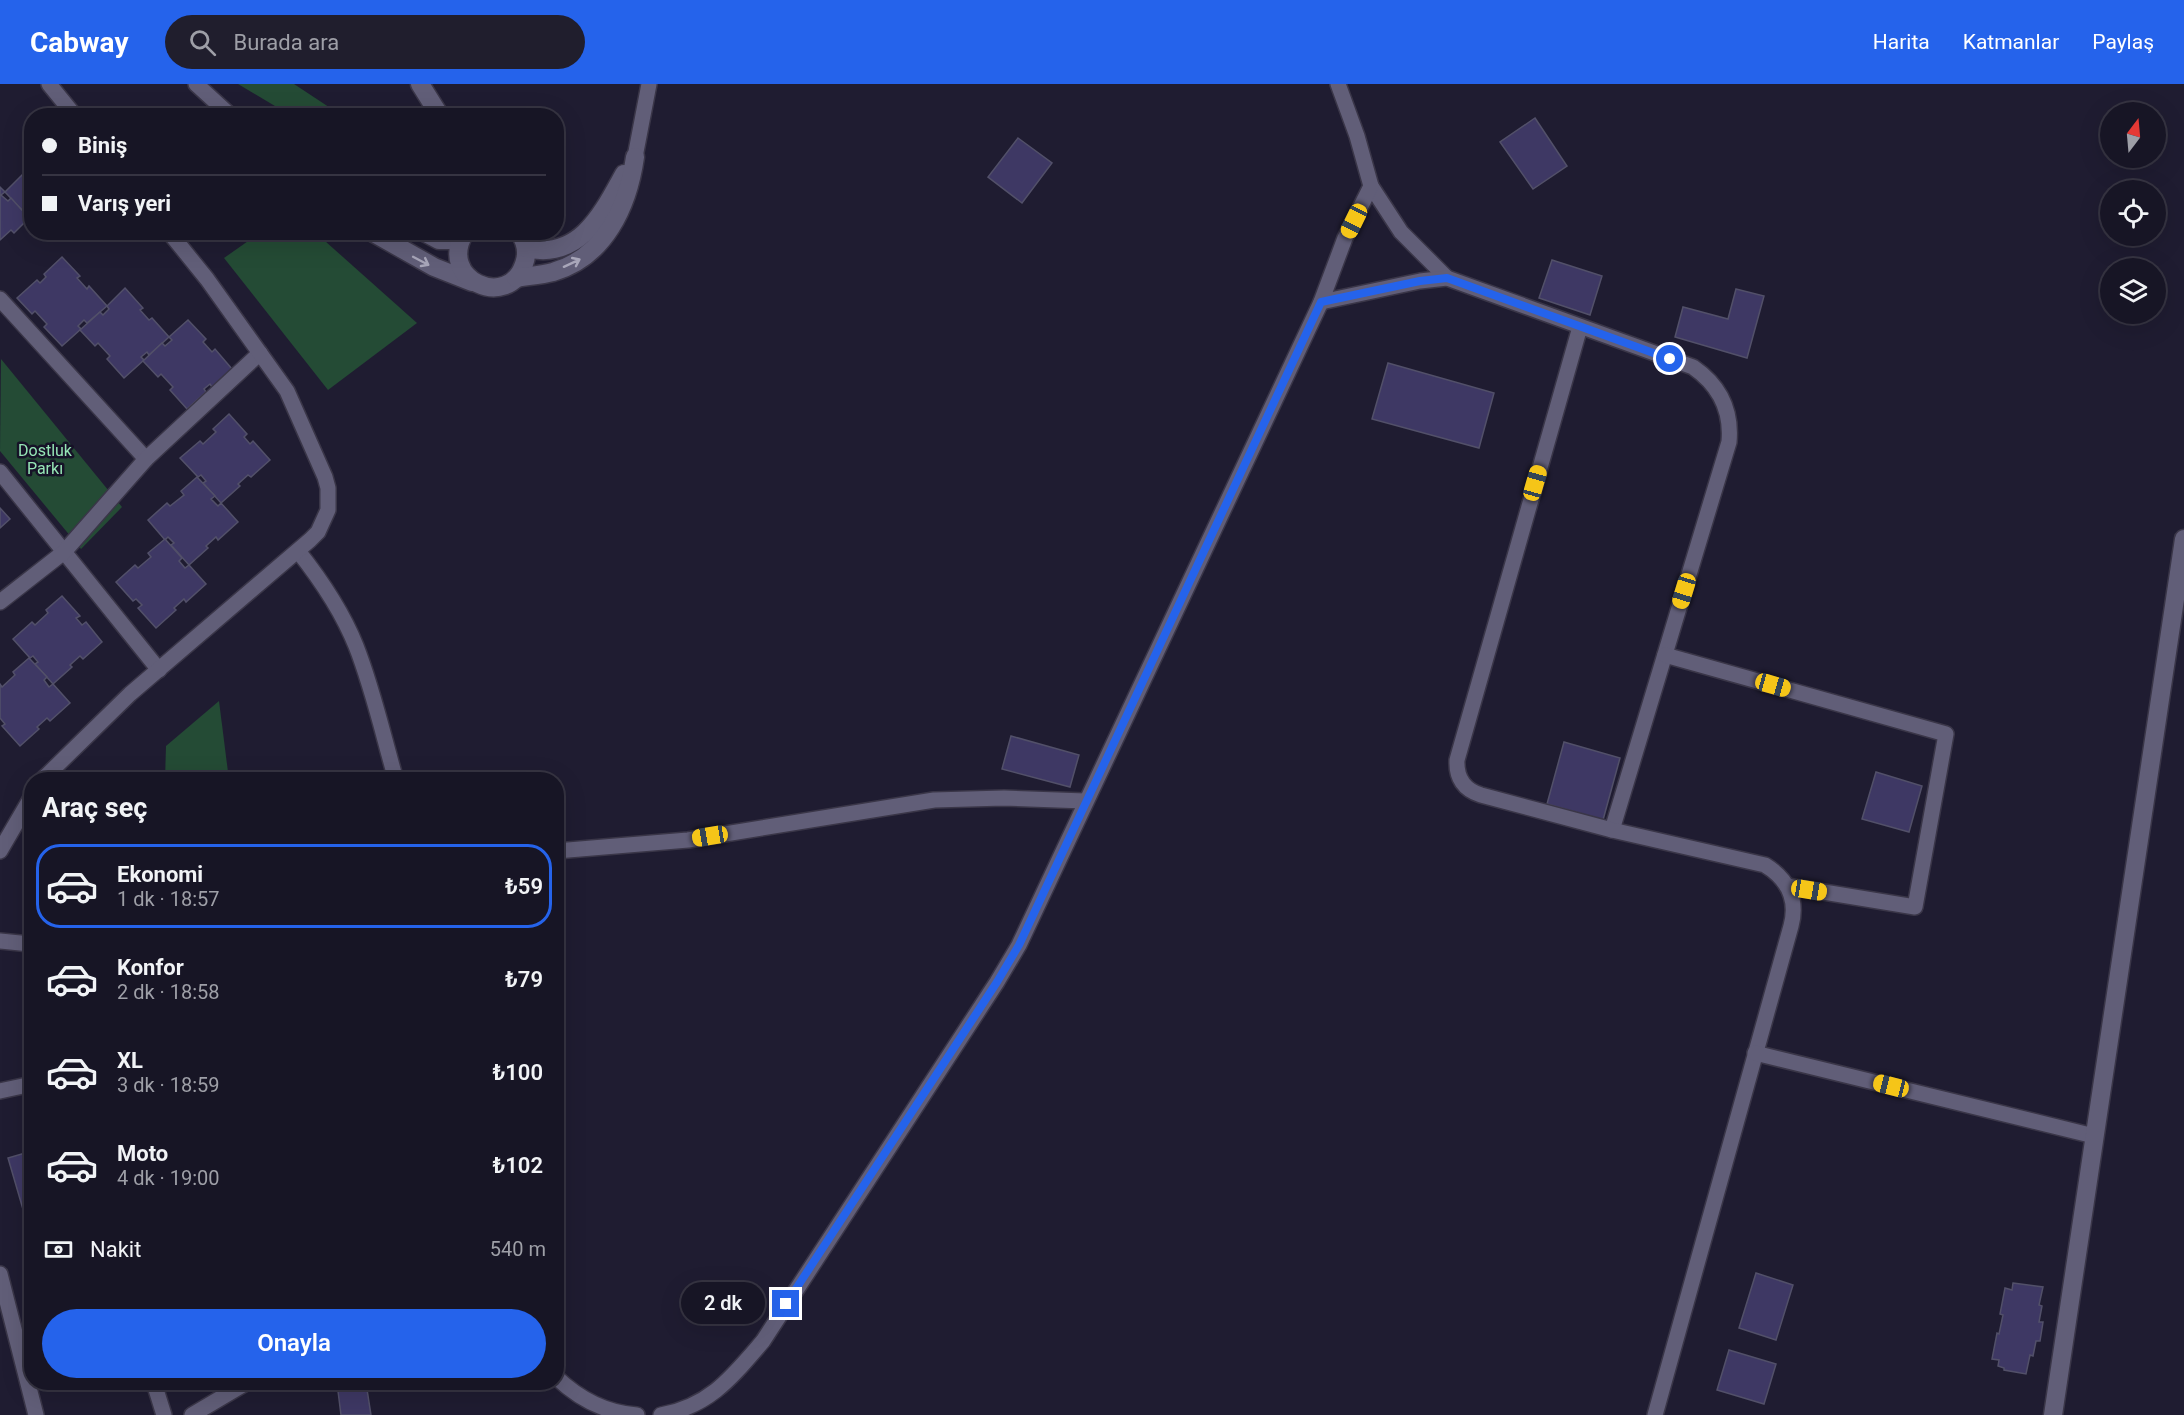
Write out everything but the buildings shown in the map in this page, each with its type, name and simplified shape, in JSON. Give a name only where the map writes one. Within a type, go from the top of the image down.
[{"type":"street","points":[[49,84],[68,108]]},
{"type":"street","points":[[196,84],[222,108]]},
{"type":"street","points":[[418,84],[425,108]]},
{"type":"street","points":[[418,84],[434,108]]},
{"type":"street","points":[[516,278],[554,272],[583,258],[608,233],[624,205],[632,180],[649,84]]},
{"type":"street","points":[[1338,84],[1357,136],[1371,186],[1401,232],[1447,278],[1692,367],[1714,385],[1726,407],[1730,442],[1612,830]]},
{"type":"street","points":[[523,240],[540,251],[555,249],[579,238],[598,221],[635,157]]},
{"type":"street","points":[[661,1415],[677,1412],[706,1399],[730,1378],[763,1341],[997,982],[1034,916],[1085,801],[1321,302],[1345,238],[1371,186]]},
{"type":"street","points":[[50,772],[130,694],[298,551],[318,532],[324,522],[329,499],[325,477],[287,392],[207,279],[175,240]]},
{"type":"street","points":[[386,240],[434,267],[484,287],[496,287],[516,278],[523,269],[526,259],[523,240]]},
{"type":"street","points":[[461,240],[457,252],[459,264],[464,274],[473,282]]},
{"type":"street","points":[[1321,302],[1420,281],[1447,278]]},
{"type":"street","points":[[0,299],[146,459]]},
{"type":"street","points":[[1580,327],[1456,768],[1462,783],[1474,793],[1612,830],[1765,866],[1782,878],[1787,886],[1791,896],[1793,916],[1655,1415]]},
{"type":"street","points":[[0,602],[64,552],[146,459],[260,353]]},
{"type":"street","points":[[0,472],[159,670]]},
{"type":"street","points":[[2053,1415],[2184,539]]},
{"type":"street","points":[[298,551],[330,596],[355,644],[365,670],[394,772]]},
{"type":"street","points":[[1665,655],[1946,734],[1915,907],[1787,886]]},
{"type":"street","points":[[564,850],[688,840],[934,800],[1004,798],[1085,801]]},
{"type":"street","points":[[0,851],[24,810]]},
{"type":"street","points":[[0,941],[24,945]]},
{"type":"street","points":[[1755,1053],[2094,1136]]},
{"type":"street","points":[[0,1091],[24,1086]]},
{"type":"street","points":[[0,1274],[5,1314],[24,1376]]},
{"type":"street","points":[[564,1384],[589,1401],[617,1412],[637,1415]]},
{"type":"street","points":[[28,1390],[36,1415]]},
{"type":"street","points":[[156,1390],[164,1415]]},
{"type":"street","points":[[192,1415],[235,1390]]},
{"type":"green space","points":[[238,84],[294,84],[330,108],[278,108]]},
{"type":"green space","points":[[250,240],[324,240],[417,323],[328,390],[224,258]]},
{"type":"green space","name":"Dostluk Parkı","points":[[1,359],[122,507],[81,549],[0,451]]},
{"type":"green space","points":[[219,701],[228,772],[165,772],[166,746]]},
{"type":"route","points":[[786,1304],[1019,945],[1321,302],[1420,281],[1447,278],[1670,359]]}]
